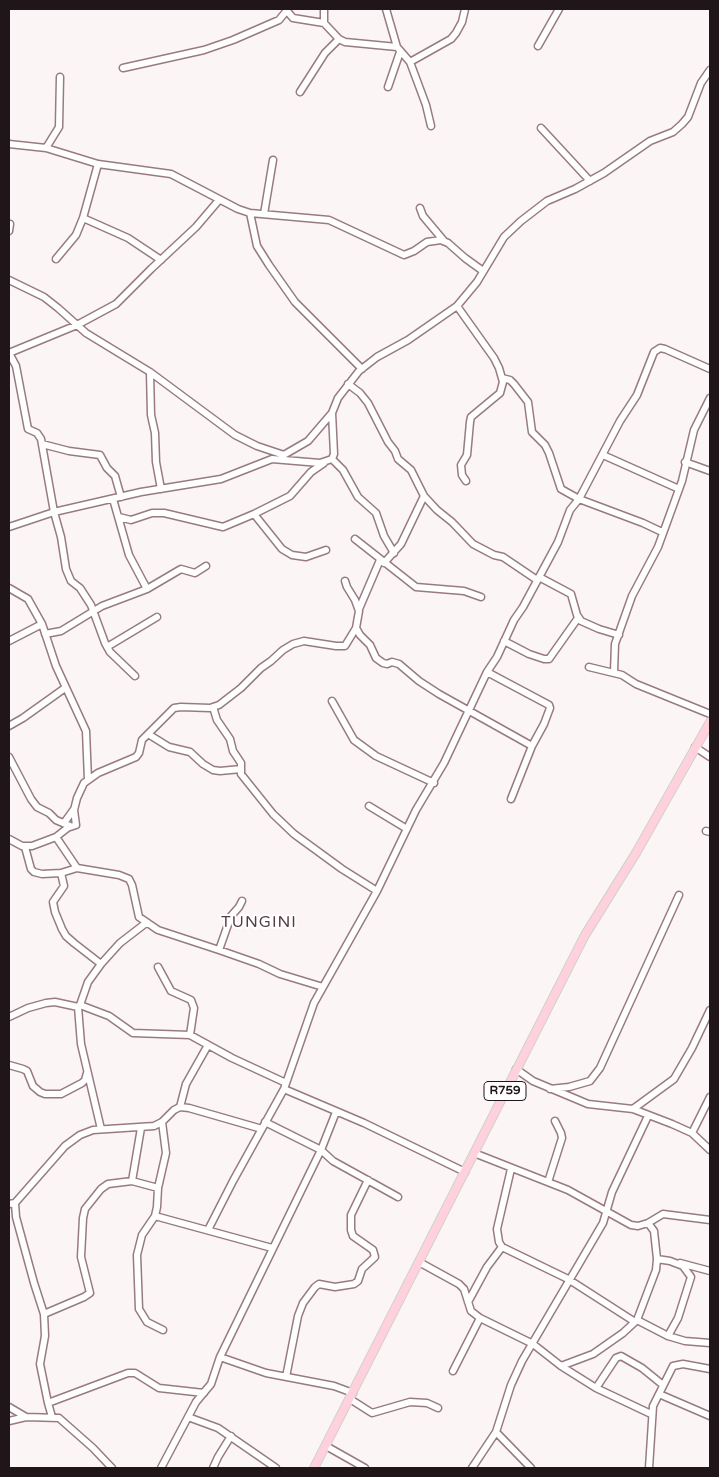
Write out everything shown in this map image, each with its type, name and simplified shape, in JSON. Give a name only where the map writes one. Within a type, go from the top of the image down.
[{"type":"main road","name":"R759","points":[[314,1468],[586,935],[636,853],[710,722]]},
{"type":"street","points":[[324,9],[324,24]]},
{"type":"street","points":[[387,9],[399,49],[410,62],[426,105],[431,126]]},
{"type":"street","points":[[410,62],[451,39],[462,22],[465,9]]},
{"type":"street","points":[[538,46],[560,9]]},
{"type":"street","points":[[123,68],[204,50],[279,20],[288,10],[293,18],[324,24],[338,39],[352,44],[399,49]]},
{"type":"street","points":[[300,92],[325,53],[338,39]]},
{"type":"street","points":[[388,87],[399,49]]},
{"type":"street","points":[[9,527],[54,512],[161,489],[216,480],[261,462],[281,457],[308,442],[332,413],[338,398],[348,384],[362,369],[377,357],[408,340],[457,306],[467,296],[504,237],[520,220],[547,201],[590,180],[650,141],[673,132],[682,124],[688,117],[701,83],[710,70]]},
{"type":"street","points":[[46,148],[59,126],[60,78]]},
{"type":"street","points":[[541,128],[590,180]]},
{"type":"street","points":[[9,144],[46,148],[98,164],[171,174],[219,200],[250,213],[329,220],[404,255],[427,242],[444,241]]},
{"type":"street","points":[[264,214],[273,160]]},
{"type":"street","points":[[56,258],[76,235],[83,218],[98,164]]},
{"type":"street","points":[[135,676],[117,660],[107,647],[94,611],[84,594],[71,582],[66,570],[42,444],[39,435],[28,429],[16,366],[9,353],[77,325],[116,304],[196,228],[219,200]]},
{"type":"street","points":[[420,208],[423,216],[444,241],[483,271]]},
{"type":"street","points":[[250,213],[257,246],[295,302],[362,369]]},
{"type":"street","points":[[83,218],[128,238],[146,248],[161,260]]},
{"type":"street","points":[[9,280],[44,297],[86,334],[150,372],[235,435],[281,457],[324,462]]},
{"type":"street","points":[[457,306],[494,358],[502,378],[500,393],[471,418],[467,455],[461,465],[462,475],[466,481]]},
{"type":"street","points":[[208,1230],[233,1180],[285,1086],[314,1003],[377,891],[416,810],[434,783],[487,672],[558,542],[570,510],[579,499],[620,421],[637,395],[650,361],[658,349],[665,348],[710,369]]},
{"type":"street","points":[[150,372],[151,415],[156,433],[156,462],[161,489]]},
{"type":"street","points":[[502,378],[510,380],[528,402],[532,432],[545,445],[560,488],[579,499],[662,532]]},
{"type":"street","points":[[348,384],[368,403],[388,442],[396,452],[398,459],[411,470],[424,496],[473,544],[494,555],[503,557],[538,579],[571,594],[578,618],[585,624],[619,635]]},
{"type":"street","points":[[614,672],[614,651],[632,596],[658,548],[662,532],[679,489],[697,422],[710,398]]},
{"type":"street","points":[[332,413],[334,454],[332,459]]},
{"type":"street","points":[[42,444],[70,452],[100,455],[107,468],[116,476],[121,497]]},
{"type":"street","points":[[602,455],[679,489]]},
{"type":"street","points":[[119,517],[131,520],[148,514],[164,513],[223,527],[290,496],[311,472],[324,462],[332,459]]},
{"type":"street","points":[[332,459],[343,470],[358,497],[376,513],[382,533],[394,553]]},
{"type":"street","points":[[685,462],[710,471]]},
{"type":"street","points":[[9,839],[17,845],[25,847],[56,837],[67,825],[81,787],[88,780],[106,770],[136,757],[142,740],[176,708],[213,707],[228,700],[261,668],[293,644],[304,641],[343,646],[356,628],[359,609],[382,562],[394,553],[401,544],[424,496]]},
{"type":"street","points":[[114,499],[129,555],[147,589]]},
{"type":"street","points":[[254,514],[277,544],[292,555],[306,557],[326,550]]},
{"type":"street","points":[[355,539],[416,587],[464,591],[481,597]]},
{"type":"street","points":[[45,634],[61,631],[102,606],[147,589],[181,569],[194,573],[206,566]]},
{"type":"street","points":[[345,581],[347,589],[359,609]]},
{"type":"street","points":[[9,588],[28,599],[42,624],[65,688],[86,731],[88,780]]},
{"type":"street","points":[[107,647],[157,617]]},
{"type":"street","points":[[504,641],[529,654],[549,659],[578,618]]},
{"type":"street","points":[[9,641],[42,624]]},
{"type":"street","points":[[356,628],[372,648],[376,658],[382,663],[392,662],[398,664],[428,688],[532,746]]},
{"type":"street","points":[[589,667],[606,672],[614,672],[641,686],[710,714]]},
{"type":"street","points":[[487,672],[549,705],[550,708],[532,746],[512,799]]},
{"type":"street","points":[[9,726],[65,688]]},
{"type":"street","points":[[332,701],[354,740],[376,756],[434,783]]},
{"type":"street","points":[[213,707],[217,720],[230,739],[233,751],[241,763],[241,774],[284,826],[342,870],[377,891]]},
{"type":"street","points":[[148,734],[169,747],[190,752],[213,770],[241,769]]},
{"type":"street","points":[[695,747],[710,757]]},
{"type":"street","points":[[9,757],[31,799],[37,806],[56,820],[67,825],[76,825],[74,809]]},
{"type":"street","points":[[369,806],[407,829]]},
{"type":"street","points":[[56,837],[77,868]]},
{"type":"street","points":[[25,847],[32,872],[42,874],[77,868],[119,875],[128,879],[132,885],[138,915],[164,933],[219,950],[259,964],[280,974],[323,987]]},
{"type":"street","points":[[61,872],[64,886],[53,902],[62,929],[74,943],[102,964]]},
{"type":"street","points":[[550,1089],[568,1087],[590,1081],[600,1068],[679,895]]},
{"type":"street","points":[[219,950],[231,916],[242,901]]},
{"type":"street","points":[[101,1128],[81,1044],[79,1006],[88,982],[102,964],[120,943],[146,922]]},
{"type":"street","points":[[158,967],[171,991],[191,1000],[194,1008],[190,1035]]},
{"type":"street","points":[[9,1017],[46,1002],[55,1002],[79,1006],[109,1016],[133,1032],[190,1035],[336,1112],[364,1123],[465,1172]]},
{"type":"street","points":[[633,1109],[674,1079],[692,1048],[710,1010]]},
{"type":"street","points":[[180,1107],[186,1084],[208,1044]]},
{"type":"street","points":[[9,1065],[27,1071],[34,1086],[40,1092],[57,1095],[82,1083],[88,1071]]},
{"type":"street","points":[[516,1069],[533,1081],[588,1104],[633,1109],[692,1133],[710,1150]]},
{"type":"street","points":[[692,1133],[710,1097]]},
{"type":"street","points":[[52,1417],[40,1364],[45,1336],[44,1314],[11,1205],[65,1146],[80,1135],[101,1128],[141,1128],[154,1126],[162,1122],[174,1110],[180,1107],[188,1108],[264,1126],[321,1150],[333,1161],[398,1197]]},
{"type":"street","points":[[161,1468],[196,1402],[211,1384],[220,1358],[321,1150],[336,1112]]},
{"type":"street","points":[[472,1468],[496,1432],[511,1385],[522,1361],[568,1279],[603,1223],[612,1192],[648,1116]]},
{"type":"street","points":[[548,1182],[562,1138],[555,1120]]},
{"type":"street","points":[[162,1122],[166,1153],[158,1188],[155,1216],[142,1234],[137,1255],[139,1309],[147,1322],[163,1330]]},
{"type":"street","points":[[132,1181],[141,1128]]},
{"type":"street","points":[[474,1153],[568,1190],[631,1225],[638,1226],[648,1223],[663,1214],[710,1220]]},
{"type":"street","points":[[511,1169],[497,1229],[499,1242],[502,1246],[568,1279],[636,1321],[668,1336],[710,1343]]},
{"type":"street","points":[[286,1377],[298,1316],[303,1304],[315,1286],[319,1284],[335,1287],[354,1284],[358,1281],[362,1269],[375,1257],[373,1250],[353,1236],[351,1230],[351,1215],[368,1180]]},
{"type":"street","points":[[44,1314],[90,1293],[81,1257],[85,1209],[101,1189],[108,1184],[132,1181],[158,1188]]},
{"type":"street","points":[[155,1216],[272,1248]]},
{"type":"street","points":[[560,1366],[593,1354],[623,1334],[636,1321],[651,1284],[657,1259],[654,1231],[648,1223]]},
{"type":"street","points":[[468,1302],[487,1267],[502,1246]]},
{"type":"street","points":[[657,1259],[710,1271]]},
{"type":"street","points":[[668,1336],[678,1318],[691,1277],[683,1266],[670,1261]]},
{"type":"street","points":[[419,1262],[459,1284],[464,1289],[471,1311],[480,1318],[533,1344],[560,1366],[596,1388],[651,1414]]},
{"type":"street","points":[[453,1370],[480,1318]]},
{"type":"street","points":[[596,1388],[616,1358],[621,1356],[642,1368],[663,1385]]},
{"type":"street","points":[[220,1358],[266,1373],[334,1386],[352,1396],[372,1413],[410,1402],[427,1404],[438,1408]]},
{"type":"street","points":[[649,1468],[651,1414],[672,1366],[676,1364],[710,1369]]},
{"type":"street","points":[[48,1404],[128,1372],[159,1388],[204,1393]]},
{"type":"street","points":[[659,1394],[710,1416]]},
{"type":"street","points":[[9,1407],[26,1418]]},
{"type":"street","points":[[188,1417],[218,1428],[276,1468]]},
{"type":"street","points":[[9,1421],[26,1418],[59,1418],[93,1448],[112,1468]]},
{"type":"street","points":[[496,1432],[531,1468]]},
{"type":"street","points":[[213,1468],[231,1436]]},
{"type":"street","points":[[326,1446],[365,1468]]},
{"type":"district","name":"TUNGINI","points":[[259,923]]}]
